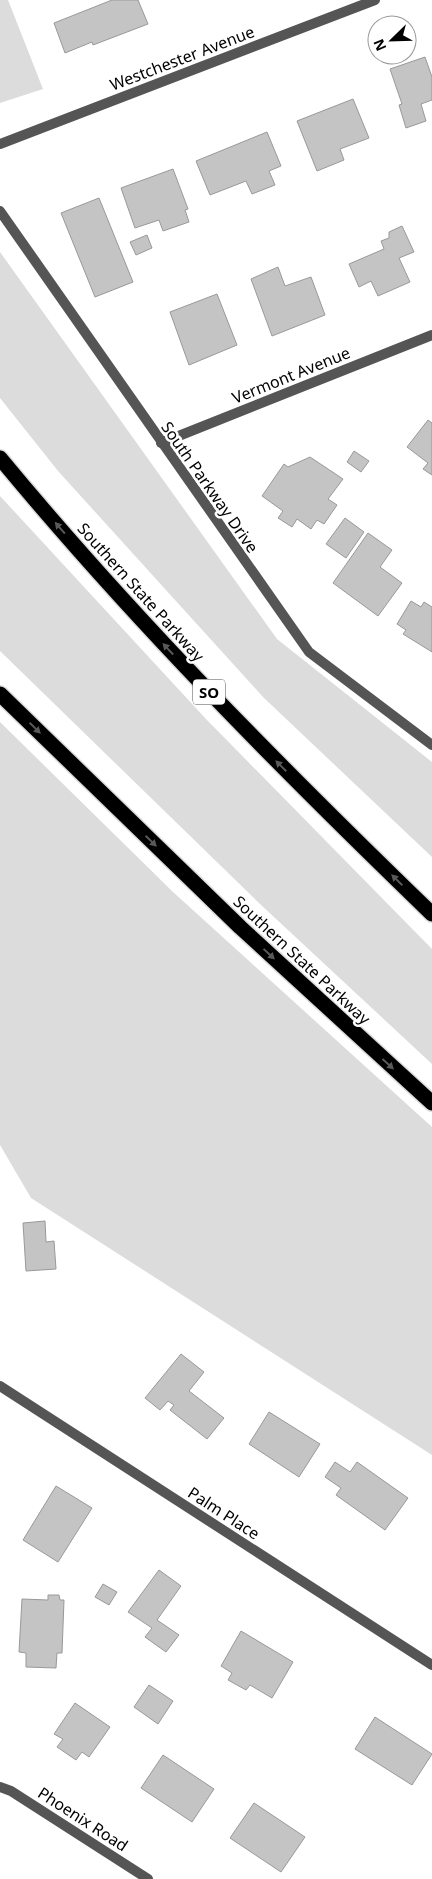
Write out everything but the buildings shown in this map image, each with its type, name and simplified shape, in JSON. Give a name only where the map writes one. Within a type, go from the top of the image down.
[{"type":"highway","name":"Southern State Parkway","points":[[0,458],[182,663],[313,798],[432,914]]},
{"type":"highway","name":"Southern State Parkway","points":[[0,694],[240,927],[432,1104]]},
{"type":"street","name":"Westchester Avenue","points":[[0,144],[375,0]]},
{"type":"street","name":"South Parkway Drive","points":[[0,211],[309,652],[432,745]]},
{"type":"street","name":"Vermont Avenue","points":[[161,443],[432,335]]},
{"type":"street","name":"Palm Place","points":[[0,1386],[432,1665]]},
{"type":"street","name":"Phoenix Road","points":[[0,1787],[11,1791],[148,1879]]},
{"type":"shaded area","points":[[0,0],[8,0],[43,89],[0,103]]},
{"type":"shaded area","points":[[0,252],[277,639],[432,762],[432,857],[264,698],[58,471],[0,398]]},
{"type":"shaded area","points":[[0,496],[206,719],[432,949],[432,1064],[260,904],[0,651]]},
{"type":"shaded area","points":[[0,722],[173,892],[432,1127],[432,1455],[31,1198],[0,1145]]}]
